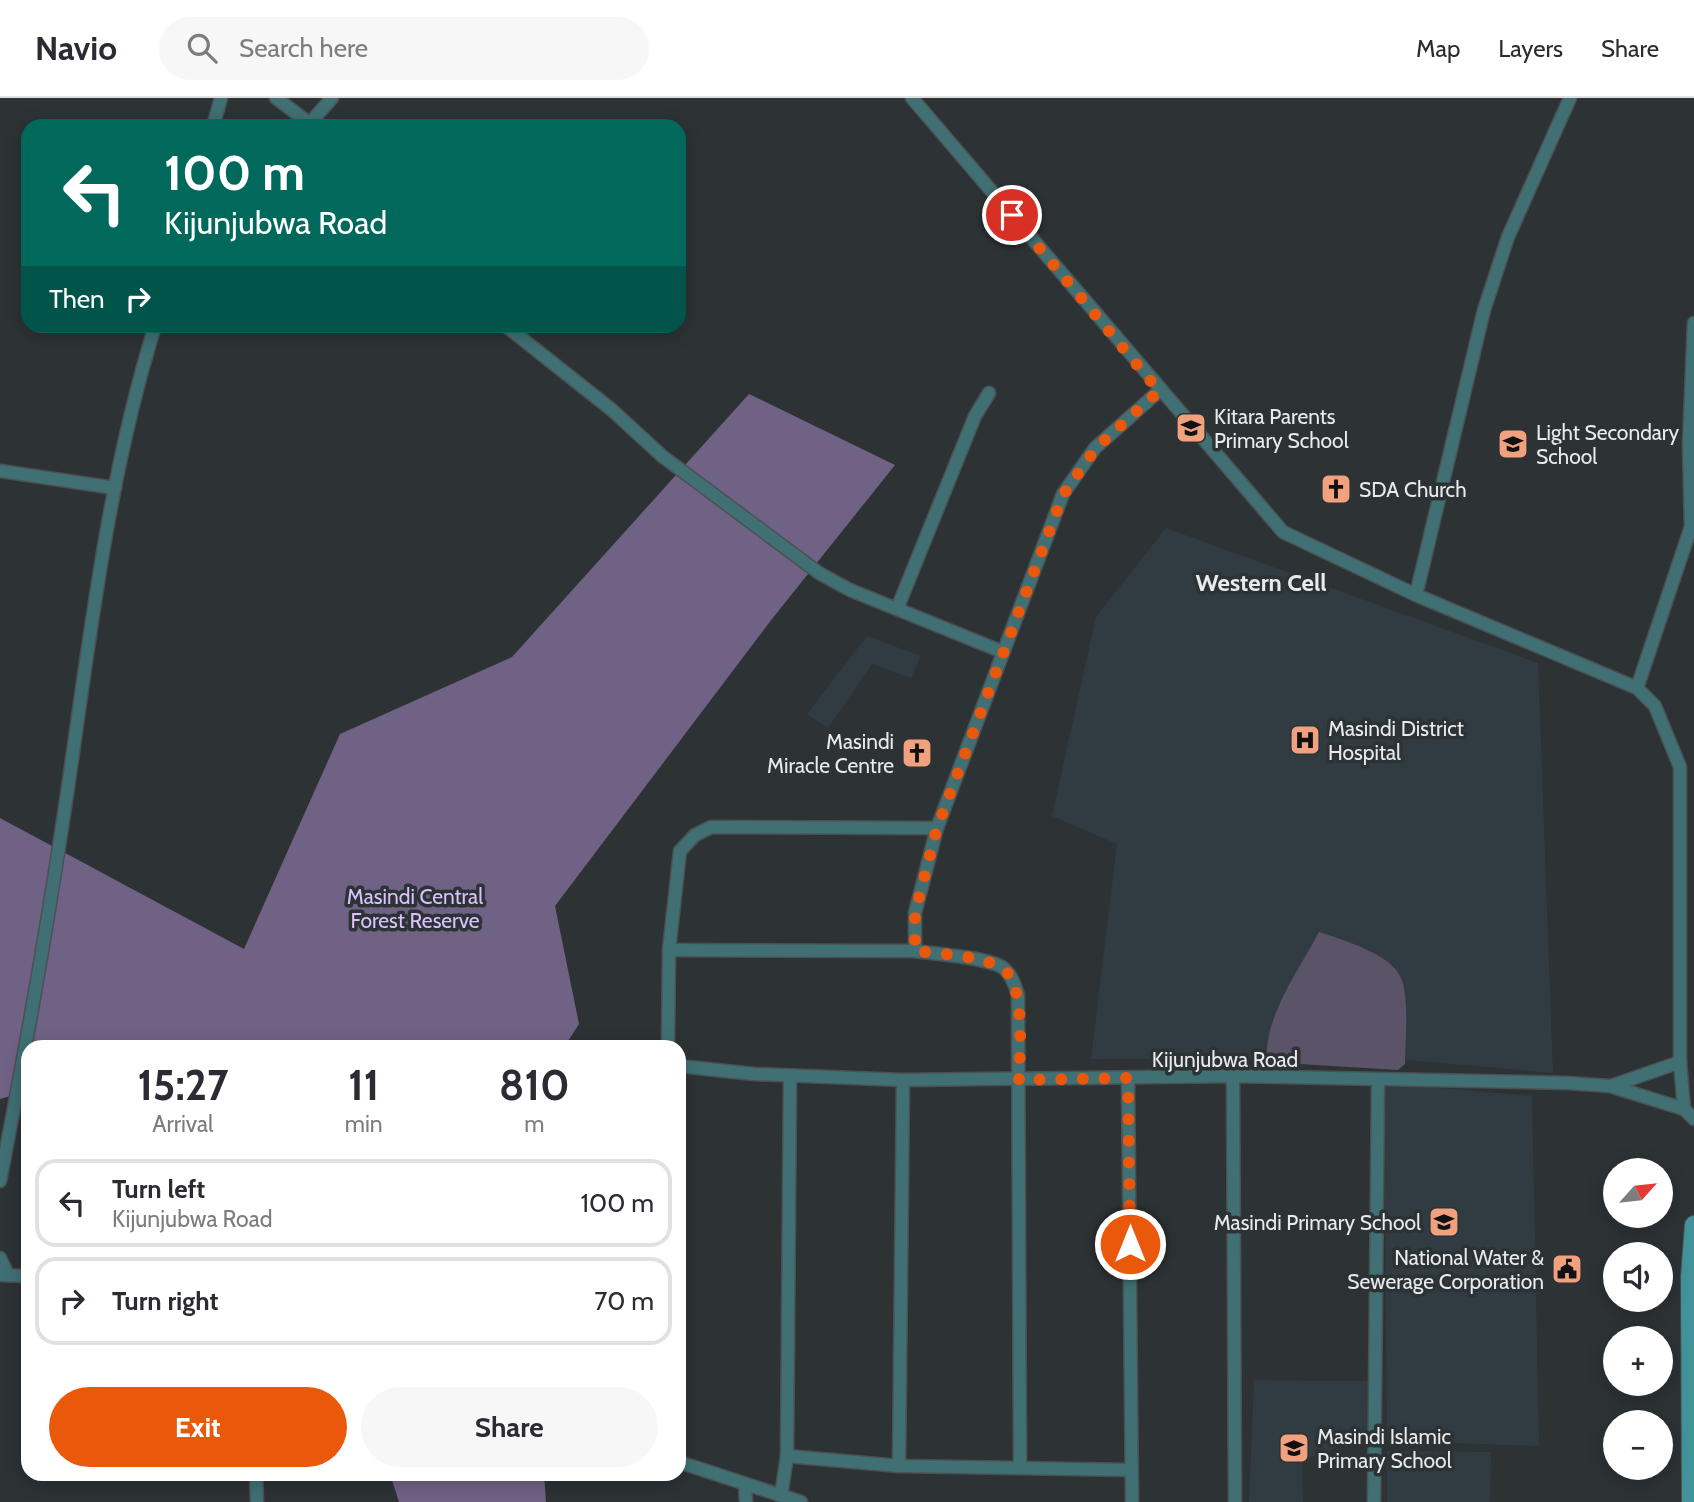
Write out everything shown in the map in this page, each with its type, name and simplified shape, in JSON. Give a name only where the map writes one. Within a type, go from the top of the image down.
[{"type":"main road","points":[[1691,1502],[1694,1224]]},
{"type":"street","points":[[215,119],[221,98]]},
{"type":"street","points":[[276,98],[305,119]]},
{"type":"street","points":[[316,119],[332,98]]},
{"type":"street","points":[[912,98],[1159,391],[1283,533],[1416,595],[1637,688],[1655,706],[1680,767],[1680,1062],[1684,1109],[1694,1119]]},
{"type":"street","points":[[1416,595],[1456,440],[1484,310],[1508,237],[1570,98]]},
{"type":"street","points":[[1637,688],[1693,527],[1689,443],[1694,323]]},
{"type":"street","points":[[26,1040],[53,888],[98,577],[115,488],[153,333]]},
{"type":"street","points":[[515,333],[612,410],[662,456],[787,552],[850,590],[1003,652]]},
{"type":"street","points":[[915,951],[915,913],[937,828],[1063,495],[1096,448],[1159,391]]},
{"type":"street","points":[[897,609],[975,416],[989,393]]},
{"type":"street","points":[[0,471],[115,488]]},
{"type":"street","points":[[668,1040],[669,950],[680,851],[695,835],[711,827],[937,828]]},
{"type":"street","points":[[669,950],[915,951],[955,956],[1002,967],[1013,979],[1018,995],[1020,1466]]},
{"type":"street","points":[[1610,1086],[1680,1062]]},
{"type":"street","points":[[0,1181],[21,1065]]},
{"type":"street","name":"Kijunjubwa Road","points":[[686,1067],[790,1076],[903,1080],[1233,1076],[1610,1086],[1684,1109]]},
{"type":"street","points":[[781,1496],[787,1456],[790,1076]]},
{"type":"street","points":[[1233,1076],[1235,1502]]},
{"type":"street","points":[[1128,1078],[1132,1502]]},
{"type":"street","points":[[899,1466],[903,1080]]},
{"type":"street","points":[[1374,1502],[1378,1081]]},
{"type":"street","points":[[0,1258],[4,1275]]},
{"type":"street","points":[[787,1456],[899,1466],[1131,1470]]},
{"type":"street","points":[[686,1464],[801,1502]]},
{"type":"street","points":[[256,1481],[257,1502]]},
{"type":"street","points":[[745,1485],[746,1502]]},
{"type":"shaded area","name":"Masindi District Hospital","points":[[1166,528],[1538,663],[1553,1073],[1385,1058],[1091,1059],[1117,844],[1052,816],[1096,617]]},
{"type":"shaded area","points":[[867,636],[921,656],[911,678],[872,664],[828,728],[807,714]]},
{"type":"shaded area","points":[[1319,932],[1376,954],[1395,968],[1400,976],[1405,995],[1406,1031],[1405,1064],[1398,1070],[1267,1062],[1267,1045],[1276,1012]]},
{"type":"shaded area","points":[[1384,1083],[1532,1096],[1539,1446],[1387,1441]]},
{"type":"shaded area","name":"Masindi Islamic Primary School","points":[[1254,1380],[1370,1381],[1369,1435],[1302,1461],[1303,1502],[1249,1502]]},
{"type":"shaded area","points":[[1387,1451],[1491,1452],[1490,1502],[1387,1502]]},
{"type":"green space","name":"Masindi Central Forest Reserve","points":[[749,394],[895,465],[772,619],[555,906],[579,1024],[569,1040],[21,1040],[21,1093],[0,1099],[0,818],[244,949],[340,734],[512,657]]},
{"type":"green space","points":[[392,1481],[544,1481],[546,1502],[399,1502]]},
{"type":"place","name":"Kitara Parents Primary School","points":[[1191,428]]},
{"type":"place","name":"Light Secondary School","points":[[1513,444]]},
{"type":"place","name":"SDA Church","points":[[1336,489]]},
{"type":"place","name":"Masindi District Hospital","points":[[1305,740]]},
{"type":"place","name":"Masindi Miracle Centre","points":[[917,753]]},
{"type":"place","name":"Masindi Primary School","points":[[1444,1222]]},
{"type":"place","name":"National Water & Sewerage Corporation","points":[[1567,1269]]},
{"type":"place","name":"Masindi Islamic Primary School","points":[[1294,1448]]},
{"type":"district","name":"Western Cell","points":[[1261,582]]},
{"type":"route","points":[[1012,215],[1159,391],[1096,448],[1063,495],[937,828],[915,913],[915,951],[955,956],[1002,967],[1013,979],[1018,995],[1019,1080],[1128,1078],[1130,1244]]}]
